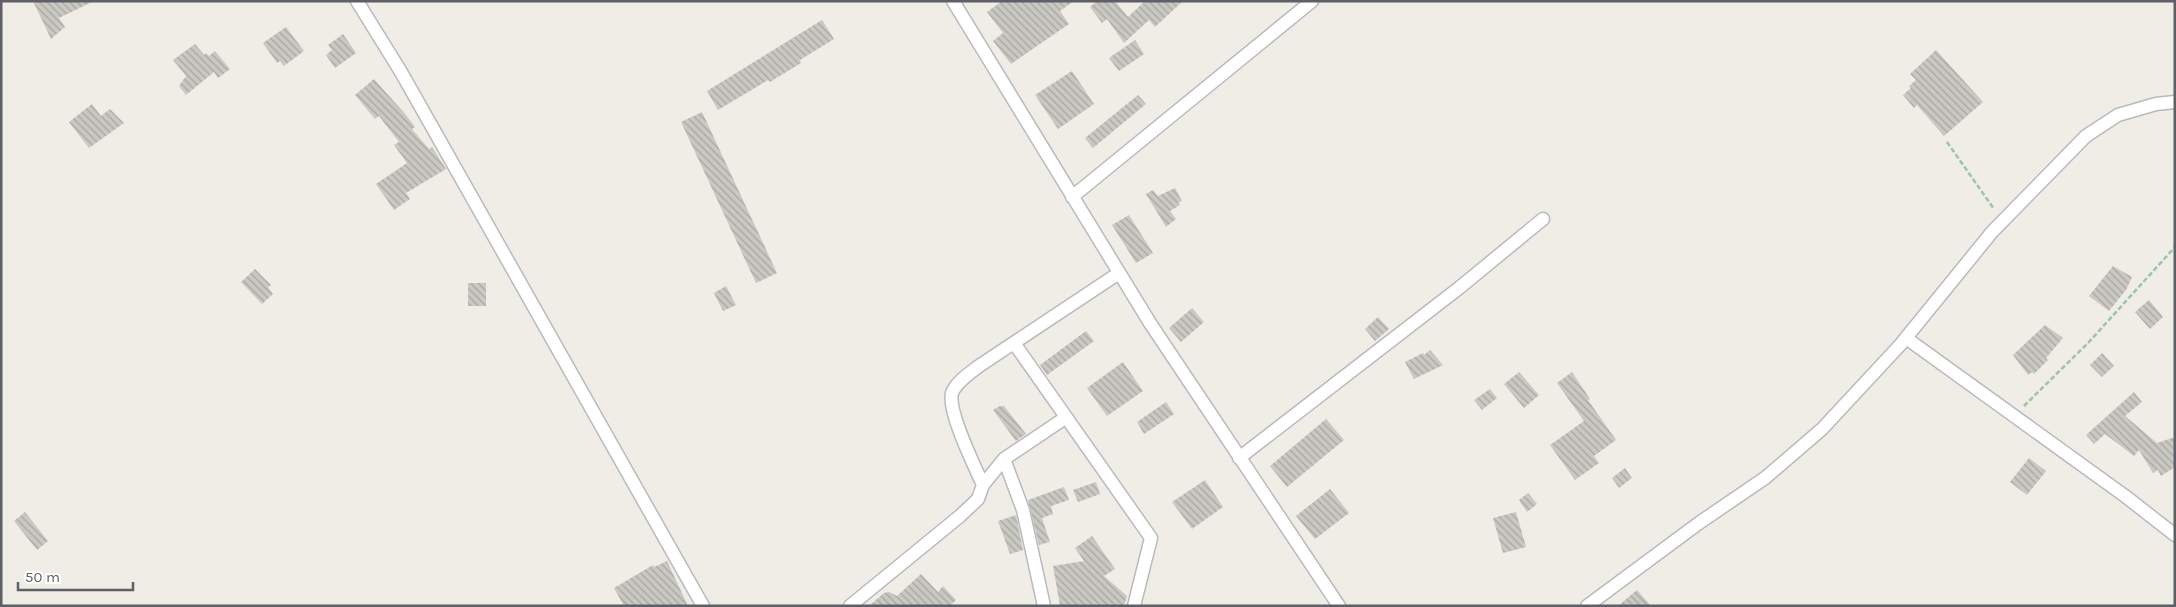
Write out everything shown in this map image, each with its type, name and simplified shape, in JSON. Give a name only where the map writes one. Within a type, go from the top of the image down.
[{"type":"street","points":[[357,1],[401,72],[703,606]]},
{"type":"street","points":[[953,1],[1119,273],[1239,458],[1339,606]]},
{"type":"street","points":[[1072,197],[1312,1]]},
{"type":"street","points":[[1586,606],[1699,523],[1765,478],[1822,429],[1862,388],[1906,338],[2002,220],[2086,136],[2118,115],[2156,104],[2175,102]]},
{"type":"street","points":[[1239,458],[1459,288],[1543,219]]},
{"type":"street","points":[[983,485],[965,447],[951,404],[952,392],[964,378],[1119,273]]},
{"type":"street","points":[[1906,338],[2014,415],[2175,535]]},
{"type":"street","points":[[1014,343],[1151,538],[1134,606]]},
{"type":"street","points":[[850,606],[978,499],[983,485],[1004,459],[1065,418]]},
{"type":"street","points":[[1004,459],[1023,510],[1044,606]]},
{"type":"path","points":[[1947,142],[2002,220]]},
{"type":"path","points":[[2014,415],[2088,343],[2175,247]]},
{"type":"building","points":[[33,1],[94,1],[59,18],[65,27],[51,39]]},
{"type":"building","points":[[1002,1],[1074,1],[1060,11],[1069,24],[1011,64],[993,41],[1003,33],[987,12]]},
{"type":"building","points":[[1097,1],[1115,1],[1128,17],[1145,1],[1183,1],[1155,27],[1149,20],[1124,43],[1107,19],[1102,23],[1090,7]]},
{"type":"building","points":[[822,20],[834,39],[800,60],[801,63],[770,82],[768,80],[718,110],[707,91]]},
{"type":"building","points":[[286,27],[304,51],[284,66],[280,61],[277,63],[263,43]]},
{"type":"building","points":[[343,34],[356,53],[335,68],[326,55],[332,50],[328,45]]},
{"type":"building","points":[[1135,40],[1144,54],[1119,71],[1109,58]]},
{"type":"building","points":[[195,44],[204,55],[206,53],[209,56],[215,51],[230,69],[218,78],[214,72],[186,95],[179,86],[186,76],[173,60]]},
{"type":"building","points":[[1936,50],[1983,102],[1944,136],[1917,105],[1914,108],[1903,95],[1916,80],[1910,74]]},
{"type":"building","points":[[1072,71],[1094,104],[1058,129],[1035,95]]},
{"type":"building","points":[[374,79],[406,115],[415,127],[412,129],[429,149],[432,147],[446,169],[406,193],[410,199],[394,210],[376,184],[407,163],[394,145],[399,142],[379,116],[375,119],[355,95]]},
{"type":"building","points":[[1138,95],[1146,104],[1093,148],[1085,138]]},
{"type":"building","points":[[92,104],[101,116],[110,109],[124,123],[89,148],[69,122]]},
{"type":"building","points":[[702,112],[777,273],[756,283],[681,122]]},
{"type":"building","points":[[1175,188],[1182,201],[1178,203],[1180,205],[1170,211],[1176,219],[1166,227],[1146,194],[1153,190],[1158,196]]},
{"type":"building","points":[[1129,215],[1153,253],[1136,263],[1112,225]]},
{"type":"building","points":[[2113,266],[2132,277],[2126,290],[2109,311],[2089,296]]},
{"type":"building","points":[[255,269],[271,285],[268,287],[273,294],[262,304],[241,282]]},
{"type":"building","points":[[468,283],[486,283],[486,306],[468,306]]},
{"type":"building","points":[[726,286],[736,305],[723,311],[714,293]]},
{"type":"building","points":[[2149,300],[2163,317],[2150,329],[2135,312]]},
{"type":"building","points":[[1192,308],[1204,322],[1181,342],[1169,328]]},
{"type":"building","points":[[1378,317],[1389,329],[1375,341],[1365,329]]},
{"type":"building","points":[[2045,325],[2063,338],[2046,358],[2048,360],[2034,374],[2032,372],[2028,375],[2013,355]]},
{"type":"building","points":[[1086,331],[1094,341],[1047,375],[1040,365]]},
{"type":"building","points":[[1430,350],[1443,365],[1414,379],[1405,362],[1423,353],[1424,355]]},
{"type":"building","points":[[2102,353],[2114,366],[2102,377],[2090,365]]},
{"type":"building","points":[[1123,362],[1143,391],[1107,416],[1087,388]]},
{"type":"building","points":[[1519,372],[1539,395],[1524,408],[1504,384]]},
{"type":"building","points":[[1572,372],[1590,399],[1588,400],[1616,440],[1594,456],[1599,463],[1575,480],[1550,445],[1584,421],[1557,383]]},
{"type":"building","points":[[1490,389],[1497,398],[1482,410],[1474,400]]},
{"type":"building","points":[[2134,392],[2142,402],[2125,416],[2157,443],[2175,437],[2175,467],[2161,476],[2158,470],[2153,473],[2139,450],[2134,456],[2105,434],[2094,444],[2086,435]]},
{"type":"building","points":[[1166,402],[1174,414],[1144,434],[1137,422]]},
{"type":"building","points":[[1004,406],[1026,434],[1016,441],[993,410]]},
{"type":"building","points":[[1326,419],[1344,440],[1287,487],[1270,466]]},
{"type":"building","points":[[2029,458],[2046,471],[2027,495],[2010,482]]},
{"type":"building","points":[[1625,468],[1632,478],[1619,488],[1612,478]]},
{"type":"building","points":[[1205,480],[1223,507],[1192,529],[1172,502]]},
{"type":"building","points":[[1096,482],[1100,494],[1078,502],[1073,490]]},
{"type":"building","points":[[1064,487],[1069,500],[1051,506],[1053,514],[1042,518],[1050,542],[1039,545],[1028,500]]},
{"type":"building","points":[[1330,489],[1349,513],[1315,539],[1296,516]]},
{"type":"building","points":[[1528,493],[1537,504],[1527,512],[1519,500]]},
{"type":"building","points":[[25,512],[48,541],[37,550],[14,521]]},
{"type":"building","points":[[1516,512],[1526,547],[1503,553],[1493,518]]},
{"type":"building","points":[[1016,515],[1023,550],[1010,554],[998,521]]},
{"type":"building","points":[[1092,536],[1115,569],[1104,576],[1127,596],[1124,606],[1060,606],[1053,566],[1084,561],[1075,548]]},
{"type":"building","points":[[667,561],[688,606],[624,606],[614,588],[653,565],[654,567]]},
{"type":"building","points":[[921,574],[938,592],[943,586],[956,600],[950,606],[869,606],[884,593],[889,592],[897,596]]},
{"type":"building","points":[[1637,590],[1651,606],[1618,606]]}]
